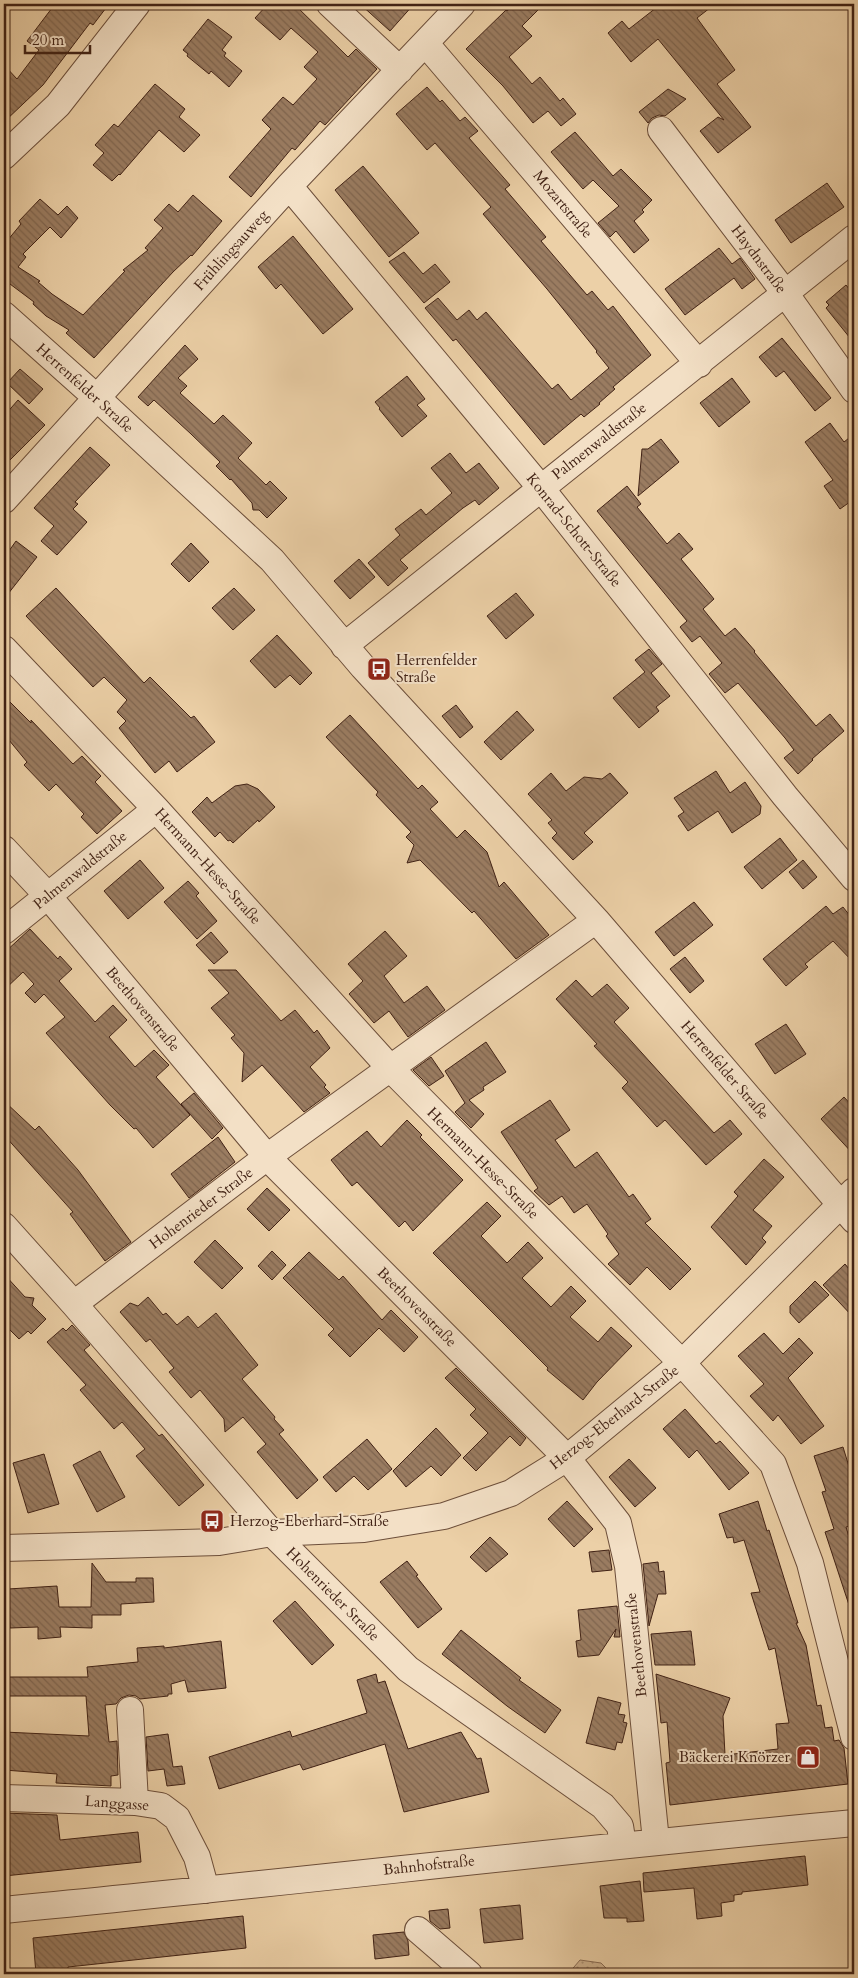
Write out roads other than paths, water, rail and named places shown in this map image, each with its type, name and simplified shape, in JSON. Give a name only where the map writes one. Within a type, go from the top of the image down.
[{"type":"street","points":[[4,156],[58,105],[137,4]]},
{"type":"street","points":[[330,4],[400,70]]},
{"type":"street","name":"Frühlingsauweg","points":[[4,500],[290,186],[462,4]]},
{"type":"street","name":"Mozartstraße","points":[[426,44],[699,364]]},
{"type":"street","name":"Haydnstraße","points":[[661,130],[786,293],[854,390]]},
{"type":"street","name":"Konrad-Schott-Straße","points":[[290,186],[540,487],[785,796],[854,878]]},
{"type":"street","name":"Palmenwaldstraße","points":[[344,646],[540,487],[699,364],[854,238]]},
{"type":"street","name":"Herrenfelder Straße","points":[[4,315],[272,560],[344,646],[596,920],[850,1205]]},
{"type":"street","name":"Hermann-Hesse-Straße","points":[[4,649],[156,809],[391,1069],[682,1363],[773,1464],[810,1563],[854,1737]]},
{"type":"street","name":"Palmenwaldstraße","points":[[4,931],[156,809]]},
{"type":"street","name":"Beethovenstraße","points":[[4,849],[48,896],[267,1157],[567,1458],[618,1523],[628,1566],[656,1841]]},
{"type":"street","points":[[391,1069],[596,920]]},
{"type":"street","name":"Hohenrieder Straße","points":[[74,1304],[267,1157],[391,1069]]},
{"type":"street","name":"Herzog-Eberhard-Straße","points":[[4,1548],[219,1542],[272,1533],[364,1529],[444,1516],[511,1493],[567,1458],[682,1363],[850,1205]]},
{"type":"street","name":"Hohenrieder Straße","points":[[4,1226],[272,1533],[408,1669],[603,1806],[620,1826],[623,1845]]},
{"type":"street","points":[[130,1710],[135,1802]]},
{"type":"street","name":"Langgasse","points":[[4,1798],[135,1802],[161,1806],[177,1818],[197,1857],[206,1890]]},
{"type":"street","name":"Bahnhofstraße","points":[[4,1910],[656,1841],[854,1823]]},
{"type":"street","points":[[418,1930],[469,1974]]},
{"type":"place","name":"Herrenfelder Straße","points":[[379,669]]},
{"type":"place","name":"Herzog-Eberhard-Straße","points":[[212,1521]]},
{"type":"place","name":"Bäckerei Knörzer","points":[[808,1757]]}]
